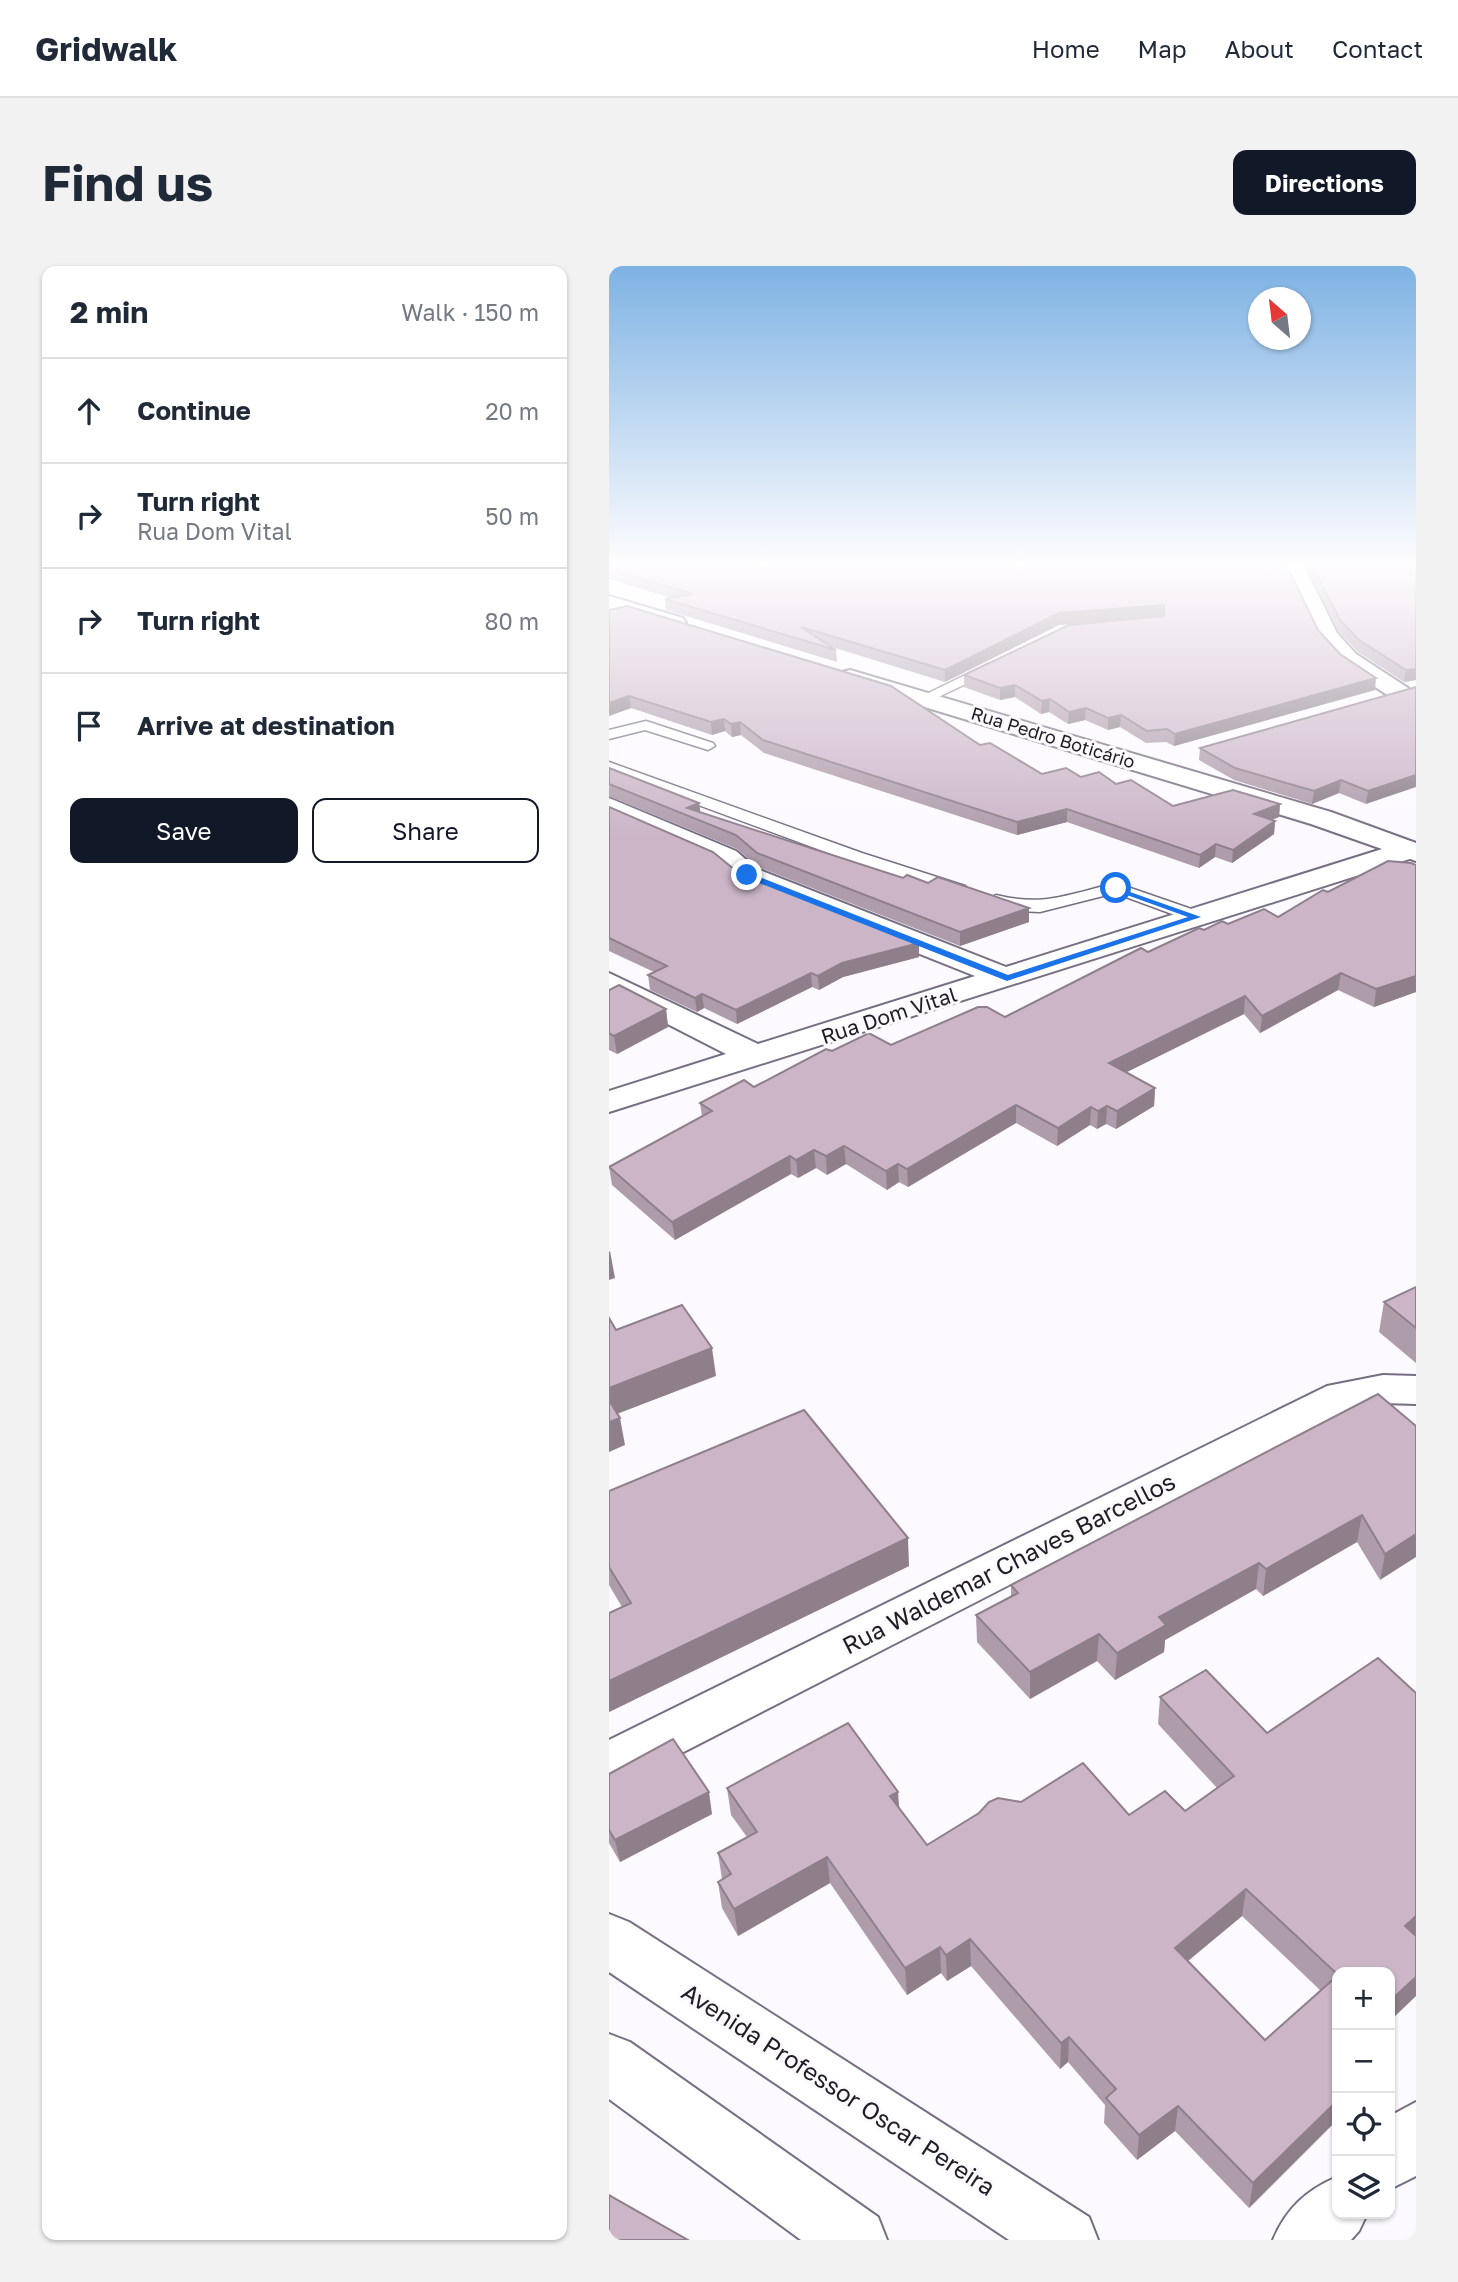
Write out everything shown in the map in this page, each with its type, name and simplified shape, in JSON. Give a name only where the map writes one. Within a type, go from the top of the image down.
[{"type":"street","points":[[1344,654],[1348,659],[1408,691]]},
{"type":"street","name":"Rua Pedro Boticário","points":[[832,671],[1321,818],[1412,852]]},
{"type":"street","points":[[1373,701],[1408,691]]},
{"type":"street","points":[[1144,765],[1184,754]]},
{"type":"street","points":[[609,806],[726,857],[747,875],[1007,978]]},
{"type":"street","name":"Rua Dom Vital","points":[[609,1102],[1412,852]]},
{"type":"street","points":[[609,982],[757,1057]]},
{"type":"street","name":"Rua Waldemar Chaves Barcellos","points":[[609,1765],[1342,1396],[1384,1389],[1416,1390]]},
{"type":"street","name":"Avenida Professor Oscar Pereira","points":[[609,1940],[1066,2240]]},
{"type":"street","points":[[609,2063],[855,2240]]},
{"type":"street","points":[[1392,2156],[1416,2133]]},
{"type":"street","points":[[1305,2240],[1332,2214]]},
{"type":"lane","points":[[923,699],[1006,659]]},
{"type":"lane","points":[[609,735],[646,725],[708,746]]},
{"type":"lane","points":[[609,767],[856,857],[1017,906],[1040,907],[1116,888],[1197,917]]},
{"type":"building","points":[[609,654],[786,654],[891,686],[980,745],[990,743],[1042,774],[1066,768],[1081,777],[1099,772],[1116,784],[1131,780],[1173,806],[1233,790],[1280,804],[1254,814],[1275,821],[1233,850],[1216,844],[1200,855],[1067,809],[1017,822],[763,740],[740,722],[731,724],[724,719],[711,722],[629,696],[609,703]]},
{"type":"building","points":[[892,654],[977,654],[945,670]]},
{"type":"building","points":[[1008,654],[1340,654],[1376,678],[1175,734],[1167,729],[1147,731],[1121,715],[1108,718],[1086,708],[1069,712],[1050,699],[1042,701],[1015,685],[1000,688],[964,675]]},
{"type":"building","points":[[1381,654],[1416,654],[1416,669],[1406,670]]},
{"type":"building","points":[[1416,687],[1416,775],[1368,791],[1341,780],[1314,791],[1235,768],[1200,748]]},
{"type":"building","points":[[609,768],[699,803],[687,808],[903,878],[907,875],[928,883],[938,877],[1029,908],[960,932],[757,853],[736,835],[609,784]]},
{"type":"building","points":[[609,807],[713,852],[735,870],[919,943],[842,963],[818,976],[811,973],[736,1010],[702,994],[695,998],[648,975],[667,966],[609,938]]},
{"type":"building","points":[[1388,861],[1416,865],[1416,976],[1376,989],[1341,973],[1262,1016],[1245,996],[1109,1063],[1155,1088],[1117,1111],[1107,1106],[1098,1111],[1091,1107],[1058,1128],[1016,1105],[907,1169],[898,1164],[886,1171],[844,1146],[826,1156],[814,1150],[796,1160],[790,1156],[672,1222],[609,1167],[712,1111],[700,1103],[744,1080],[754,1087],[826,1049],[832,1051],[869,1033],[891,1045],[978,1007],[987,1007],[1005,1017],[1141,948],[1148,952],[1199,928],[1204,930],[1222,921],[1228,924],[1264,909],[1278,917],[1323,890],[1328,892]]},
{"type":"building","points":[[619,985],[666,1009],[614,1036],[609,1033],[609,990]]},
{"type":"building","points":[[1416,1287],[1416,1328],[1384,1302]]},
{"type":"building","points":[[682,1305],[712,1348],[609,1388],[609,1318],[616,1330]]},
{"type":"building","points":[[1378,1394],[1416,1426],[1416,1534],[1385,1554],[1362,1515],[1266,1569],[1259,1563],[1159,1617],[1166,1625],[1117,1653],[1099,1634],[1030,1672],[976,1615],[1018,1593],[1011,1585]]},
{"type":"building","points":[[609,1400],[620,1418],[609,1422]]},
{"type":"building","points":[[804,1410],[908,1538],[609,1681],[609,1613],[631,1603],[609,1567],[609,1491]]},
{"type":"building","points":[[1378,1658],[1416,1693],[1416,1916],[1405,1926],[1416,1936],[1416,1977],[1395,1996],[1395,1967],[1332,1967],[1332,1969],[1246,1889],[1175,1948],[1265,2040],[1332,1980],[1332,2106],[1253,2183],[1178,2106],[1139,2135],[1106,2098],[1116,2089],[1069,2037],[1061,2043],[970,1939],[946,1955],[940,1947],[905,1968],[827,1857],[734,1909],[718,1882],[731,1874],[718,1853],[757,1832],[727,1788],[848,1723],[898,1792],[890,1796],[927,1845],[979,1813],[989,1802],[998,1798],[1021,1802],[1083,1763],[1129,1815],[1165,1791],[1185,1811],[1234,1776],[1160,1697],[1206,1670],[1267,1733]]},
{"type":"building","points":[[673,1739],[709,1792],[615,1840],[609,1830],[609,1774]]},
{"type":"building","points":[[609,2195],[688,2240],[609,2240]]},
{"type":"route","points":[[747,875],[1007,978],[1197,917],[1116,888]]}]
